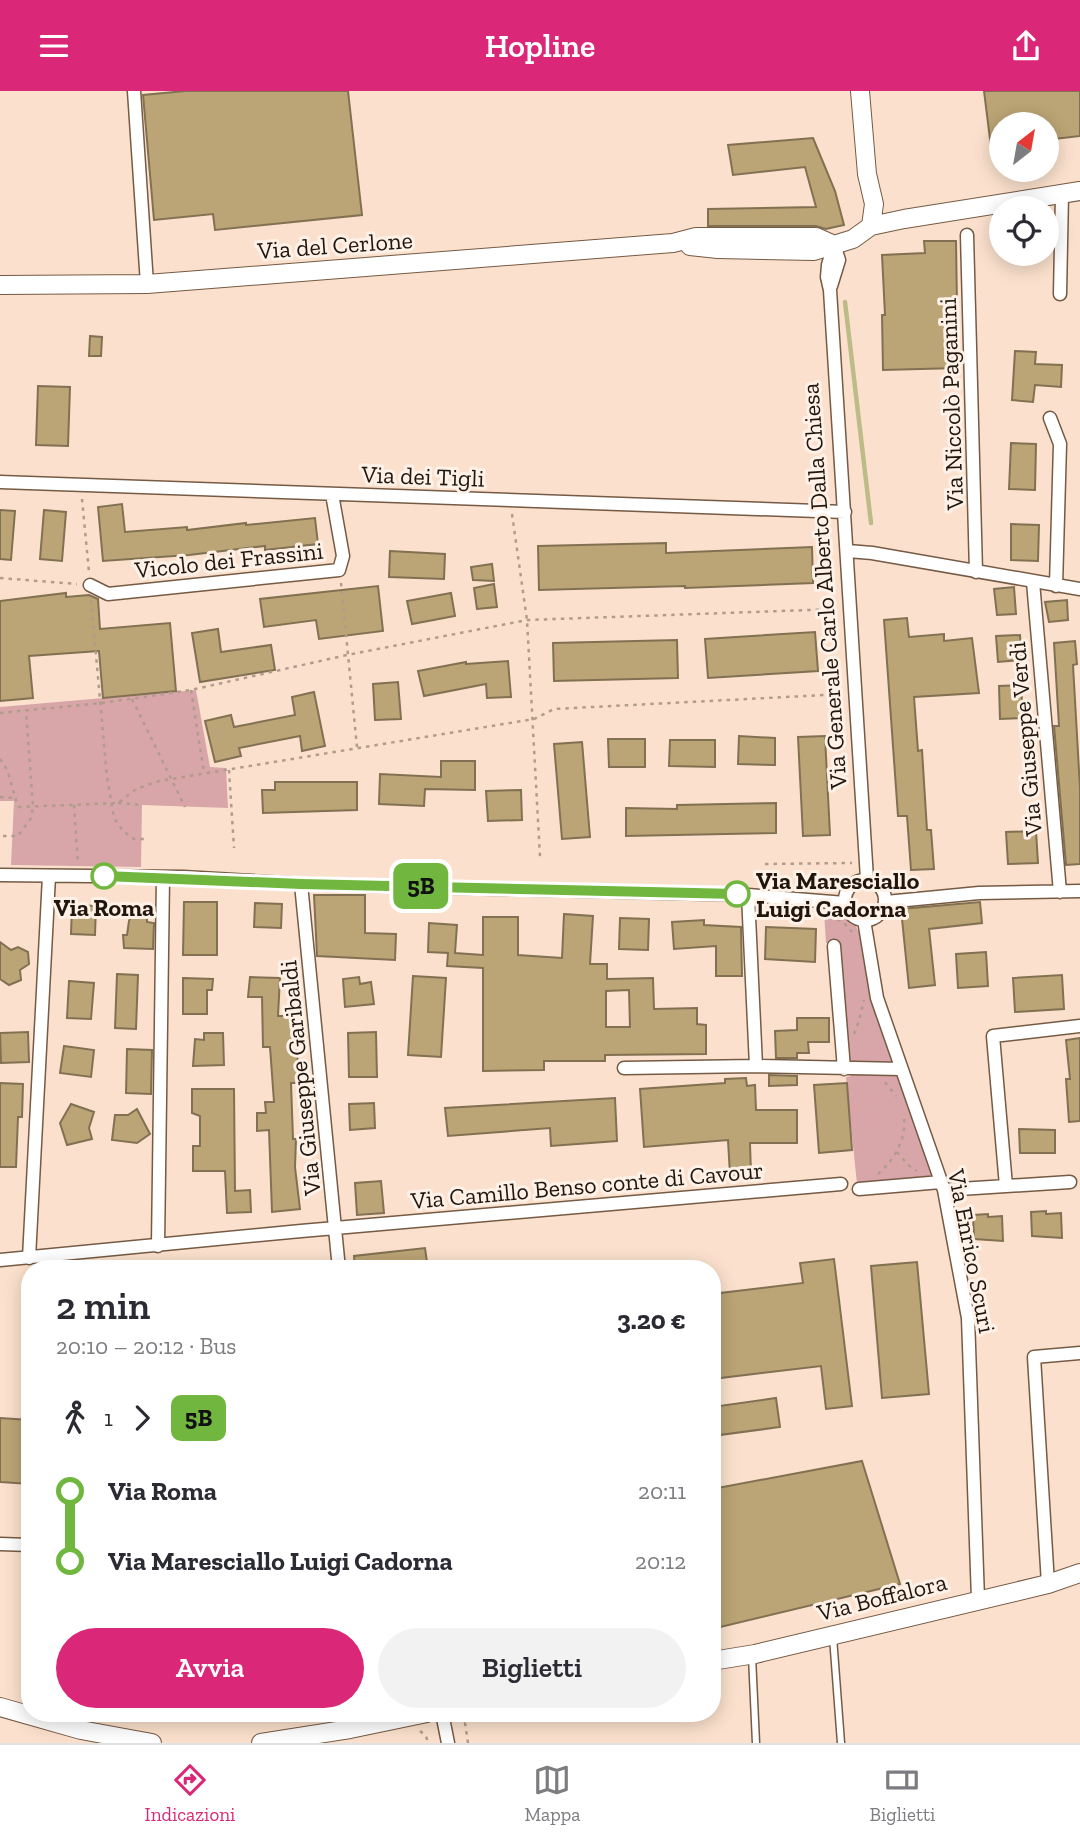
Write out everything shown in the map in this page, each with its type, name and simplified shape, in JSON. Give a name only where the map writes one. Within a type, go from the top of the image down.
[{"type":"street","points":[[134,91],[148,284]]},
{"type":"street","points":[[860,91],[867,174],[874,204],[872,226]]},
{"type":"street","points":[[834,245],[853,239],[872,226],[1080,191]]},
{"type":"street","points":[[1059,294],[1062,194]]},
{"type":"street","name":"Via Niccolò Paganini","points":[[967,235],[976,572]]},
{"type":"street","name":"Via del Cerlone","points":[[0,285],[148,284],[673,243],[753,251],[814,251],[834,245]]},
{"type":"street","name":"Via Generale Carlo Alberto Dalla Chiesa","points":[[834,245],[827,277],[848,551],[867,879]]},
{"type":"street","points":[[1050,418],[1060,445],[1056,586]]},
{"type":"street","name":"Via dei Tigli","points":[[0,482],[845,512]]},
{"type":"street","name":"Vicolo dei Frassini","points":[[90,585],[108,594],[339,569],[343,556],[332,494]]},
{"type":"street","points":[[848,551],[872,552],[1080,589]]},
{"type":"street","name":"Via Giuseppe Verdi","points":[[1033,582],[1060,892]]},
{"type":"street","points":[[0,874],[748,895],[845,903]]},
{"type":"street","points":[[29,1258],[49,876]]},
{"type":"street","points":[[158,1246],[163,877]]},
{"type":"street","points":[[867,879],[873,880],[882,888],[886,902],[883,911],[876,917],[864,920],[852,916],[845,903],[846,892],[852,884],[867,879]]},
{"type":"street","name":"Via Giuseppe Garibaldi","points":[[301,884],[338,1260]]},
{"type":"street","points":[[886,902],[979,893],[1080,891]]},
{"type":"street","points":[[748,895],[756,1066]]},
{"type":"street","name":"Via Enrico Scuri","points":[[864,920],[877,998],[941,1181],[968,1318],[978,1599]]},
{"type":"street","points":[[834,946],[844,1069]]},
{"type":"street","points":[[1006,1186],[993,1036],[1080,1026]]},
{"type":"street","points":[[624,1068],[756,1066],[901,1069]]},
{"type":"street","points":[[863,1188],[941,1181],[1006,1186],[1070,1182]]},
{"type":"street","name":"Via Camillo Benso conte di Cavour","points":[[72,1260],[158,1246],[336,1228],[841,1184]]},
{"type":"street","name":"Via Camillo Benso conte di Cavour","points":[[0,1260],[39,1260]]},
{"type":"street","points":[[1068,1579],[1034,1357],[1080,1353]]},
{"type":"street","points":[[0,1544],[21,1545]]},
{"type":"street","name":"Via Boffalora","points":[[721,1659],[1068,1579]]},
{"type":"street","points":[[0,1707],[21,1711]]},
{"type":"street","points":[[80,1722],[152,1743]]},
{"type":"street","points":[[261,1743],[384,1722]]},
{"type":"street","points":[[444,1722],[448,1743]]},
{"type":"lane","points":[[833,1635],[841,1743]]},
{"type":"lane","points":[[752,1654],[756,1743]]},
{"type":"path","points":[[81,485],[111,803],[114,818],[123,831],[134,839],[146,839]]},
{"type":"path","points":[[510,500],[527,620],[540,857]]},
{"type":"path","points":[[339,569],[358,748]]},
{"type":"path","points":[[0,578],[90,585]]},
{"type":"path","points":[[0,713],[102,703],[191,690],[347,655],[527,620],[851,609]]},
{"type":"path","points":[[191,690],[202,774]]},
{"type":"path","points":[[118,803],[136,789],[170,779],[534,719],[554,709],[856,694]]},
{"type":"path","points":[[131,699],[185,807]]},
{"type":"path","points":[[3,836],[18,836],[32,818],[26,711]]},
{"type":"path","points":[[0,759],[5,764],[19,807],[111,803],[142,805]]},
{"type":"path","points":[[229,770],[234,848]]},
{"type":"path","points":[[0,797],[14,798]]},
{"type":"path","points":[[74,805],[79,875]]},
{"type":"path","points":[[765,863],[854,863]]},
{"type":"path","points":[[831,901],[832,918],[842,921],[852,932]]},
{"type":"path","points":[[852,1038],[859,1021],[864,995]]},
{"type":"path","points":[[870,1069],[884,1081],[900,1104]]},
{"type":"path","points":[[863,1188],[866,1179],[887,1166],[897,1152],[905,1130],[903,1113]]},
{"type":"path","points":[[897,1152],[908,1165],[941,1181]]},
{"type":"path","points":[[460,1743],[468,1742],[466,1722]]},
{"type":"shaded area","points":[[196,690],[210,767],[226,768],[228,808],[142,805],[141,867],[11,865],[14,801],[0,801],[0,707]]},
{"type":"shaded area","points":[[824,912],[843,914],[855,924],[862,940],[871,996],[933,1179],[857,1184],[846,1077],[851,1076],[839,944],[826,943]]},
{"type":"building","points":[[185,91],[348,91],[362,215],[215,230],[213,214],[154,220],[143,95]]},
{"type":"building","points":[[984,91],[1080,91],[1080,136],[1059,138],[1059,112],[989,112],[989,131]]},
{"type":"building","points":[[813,138],[835,191],[844,225],[826,229],[816,226],[708,226],[708,209],[816,207],[805,167],[733,175],[728,145]]},
{"type":"building","points":[[924,241],[956,241],[958,368],[883,370],[882,315],[885,315],[882,255],[925,253]]},
{"type":"building","points":[[90,336],[102,337],[101,356],[89,356]]},
{"type":"building","points":[[1015,351],[1036,352],[1035,364],[1062,365],[1061,387],[1035,385],[1033,402],[1012,400]]},
{"type":"building","points":[[38,386],[70,387],[68,446],[36,445]]},
{"type":"building","points":[[1011,443],[1036,444],[1035,490],[1009,489]]},
{"type":"building","points":[[122,504],[125,532],[187,527],[187,530],[315,518],[318,544],[265,550],[265,546],[103,561],[98,507]]},
{"type":"building","points":[[0,510],[15,511],[11,560],[0,559]]},
{"type":"building","points":[[44,510],[66,512],[62,561],[40,559]]},
{"type":"building","points":[[1011,524],[1039,525],[1038,561],[1011,560]]},
{"type":"building","points":[[666,543],[666,553],[812,547],[813,583],[539,590],[538,546]]},
{"type":"building","points":[[390,551],[445,554],[444,579],[389,577]]},
{"type":"building","points":[[492,564],[494,581],[473,580],[471,567]]},
{"type":"building","points":[[494,584],[497,607],[477,609],[474,588]]},
{"type":"building","points":[[378,586],[383,631],[319,639],[316,620],[264,627],[260,599]]},
{"type":"building","points":[[1014,587],[1016,614],[997,615],[994,589]]},
{"type":"building","points":[[66,593],[66,597],[89,595],[98,599],[100,629],[170,623],[176,691],[103,698],[99,651],[29,656],[33,698],[0,701],[0,601]]},
{"type":"building","points":[[451,593],[455,616],[412,624],[407,601]]},
{"type":"building","points":[[1067,600],[1068,620],[1049,622],[1045,602]]},
{"type":"building","points":[[907,618],[909,637],[944,634],[944,641],[972,638],[979,693],[914,697],[918,751],[922,750],[927,830],[931,830],[934,869],[911,870],[907,816],[898,816],[884,620]]},
{"type":"building","points":[[218,629],[221,652],[271,645],[275,670],[200,682],[192,633]]},
{"type":"building","points":[[815,632],[818,671],[708,678],[705,639]]},
{"type":"building","points":[[1020,635],[1022,660],[998,662],[996,636]]},
{"type":"building","points":[[677,640],[678,678],[554,681],[553,643]]},
{"type":"building","points":[[1075,641],[1077,664],[1073,665],[1080,788],[1080,864],[1066,865],[1054,726],[1059,726],[1054,643]]},
{"type":"building","points":[[508,661],[511,697],[487,698],[486,684],[424,696],[418,671],[466,662]]},
{"type":"building","points":[[398,682],[401,719],[375,720],[373,684]]},
{"type":"building","points":[[1021,685],[1023,718],[1000,719],[999,686]]},
{"type":"building","points":[[314,692],[325,746],[302,751],[300,736],[239,748],[241,756],[215,762],[205,721],[231,715],[234,727],[295,715],[292,697]]},
{"type":"building","points":[[739,736],[775,738],[775,765],[738,764]]},
{"type":"building","points":[[825,736],[830,835],[803,836],[798,737]]},
{"type":"building","points":[[608,739],[645,739],[645,767],[609,767]]},
{"type":"building","points":[[670,740],[715,740],[715,767],[669,766]]},
{"type":"building","points":[[582,742],[590,837],[562,839],[554,744]]},
{"type":"building","points":[[441,761],[475,761],[475,790],[425,789],[424,806],[379,804],[380,774],[441,777]]},
{"type":"building","points":[[275,782],[357,782],[357,810],[263,813],[262,790],[275,790]]},
{"type":"building","points":[[521,790],[522,820],[488,821],[486,791]]},
{"type":"building","points":[[776,803],[776,833],[626,836],[626,808],[677,809],[677,805]]},
{"type":"building","points":[[1036,831],[1038,863],[1008,864],[1006,832]]},
{"type":"building","points":[[314,895],[365,895],[365,933],[396,934],[395,960],[317,956]]},
{"type":"building","points":[[184,902],[217,902],[217,955],[183,955]]},
{"type":"building","points":[[980,902],[982,923],[929,929],[935,985],[909,988],[901,909]]},
{"type":"building","points":[[255,903],[282,904],[281,928],[254,927]]},
{"type":"building","points":[[72,905],[96,906],[95,935],[71,934]]},
{"type":"building","points":[[134,909],[147,915],[147,922],[154,923],[153,949],[124,948],[123,935],[127,935]]},
{"type":"building","points":[[564,914],[593,916],[590,964],[607,964],[607,979],[653,978],[654,1009],[697,1008],[697,1024],[706,1025],[706,1054],[605,1055],[605,1061],[544,1061],[544,1070],[483,1071],[483,968],[447,966],[448,953],[428,952],[429,923],[457,925],[455,953],[483,955],[483,917],[518,917],[518,955],[562,958]],"holes":[[[629,990],[630,1027],[606,1027],[606,991]]]},
{"type":"building","points":[[620,918],[649,919],[648,950],[619,949]]},
{"type":"building","points":[[704,920],[704,925],[741,927],[742,976],[716,976],[716,946],[674,949],[672,922]]},
{"type":"building","points":[[766,927],[816,929],[815,962],[765,959]]},
{"type":"building","points":[[0,942],[11,950],[18,947],[28,952],[29,964],[20,970],[21,980],[9,985],[0,979]]},
{"type":"building","points":[[986,952],[988,986],[958,988],[956,954]]},
{"type":"building","points":[[117,974],[138,975],[136,1029],[115,1028]]},
{"type":"building","points":[[1062,975],[1064,1009],[1015,1012],[1013,978]]},
{"type":"building","points":[[413,976],[446,978],[441,1057],[408,1055]]},
{"type":"building","points":[[250,977],[280,978],[278,1016],[295,1016],[299,1083],[291,1083],[300,1209],[272,1212],[269,1130],[257,1131],[257,1113],[266,1113],[265,1102],[274,1102],[270,1047],[263,1047],[262,997],[248,997]]},
{"type":"building","points":[[359,977],[360,984],[371,982],[374,1004],[345,1007],[343,979]]},
{"type":"building","points":[[183,978],[213,979],[212,990],[207,990],[207,1014],[183,1014]]},
{"type":"building","points":[[69,981],[94,983],[91,1019],[67,1018]]},
{"type":"building","points":[[797,1018],[829,1018],[829,1042],[808,1042],[809,1053],[797,1053],[797,1058],[776,1058],[775,1031],[797,1030]]},
{"type":"building","points":[[28,1032],[29,1062],[1,1063],[0,1033]]},
{"type":"building","points":[[376,1032],[377,1077],[349,1077],[348,1033]]},
{"type":"building","points":[[204,1033],[223,1033],[224,1065],[193,1066],[195,1039],[204,1040]]},
{"type":"building","points":[[1080,1038],[1080,1121],[1069,1122],[1066,1079],[1070,1079],[1066,1040]]},
{"type":"building","points":[[64,1046],[94,1050],[91,1077],[60,1073]]},
{"type":"building","points":[[127,1049],[152,1050],[151,1094],[126,1093]]},
{"type":"building","points":[[769,1075],[797,1076],[797,1085],[769,1086]]},
{"type":"building","points":[[746,1078],[747,1086],[755,1085],[756,1110],[797,1110],[797,1143],[750,1143],[751,1174],[730,1175],[728,1140],[644,1147],[640,1089],[725,1083],[725,1079]]},
{"type":"building","points":[[0,1083],[23,1084],[22,1117],[18,1117],[16,1167],[0,1167]]},
{"type":"building","points":[[847,1083],[852,1150],[819,1153],[814,1085]]},
{"type":"building","points":[[192,1089],[234,1089],[235,1191],[250,1190],[251,1212],[227,1213],[225,1171],[193,1171],[193,1146],[200,1146],[200,1116],[192,1113]]},
{"type":"building","points":[[615,1098],[617,1141],[551,1146],[550,1128],[448,1136],[445,1108]]},
{"type":"building","points":[[374,1103],[375,1128],[350,1130],[349,1104]]},
{"type":"building","points":[[71,1104],[94,1112],[89,1128],[92,1139],[67,1145],[60,1123]]},
{"type":"building","points":[[137,1109],[150,1134],[137,1143],[112,1140],[115,1115],[128,1115]]},
{"type":"building","points":[[1019,1129],[1055,1130],[1055,1153],[1020,1153]]},
{"type":"building","points":[[381,1181],[384,1213],[357,1215],[355,1183]]},
{"type":"building","points":[[1046,1211],[1046,1214],[1061,1213],[1062,1238],[1032,1236],[1031,1212]]},
{"type":"building","points":[[988,1214],[988,1217],[1002,1216],[1003,1241],[974,1239],[973,1215]]},
{"type":"building","points":[[425,1248],[427,1260],[354,1260],[354,1256]]},
{"type":"building","points":[[834,1259],[852,1406],[826,1409],[821,1366],[721,1378],[721,1293],[803,1283],[800,1263]]},
{"type":"building","points":[[917,1262],[929,1394],[882,1398],[871,1266]]},
{"type":"building","points":[[776,1398],[780,1427],[721,1435],[721,1406]]},
{"type":"building","points":[[0,1418],[21,1419],[21,1483],[0,1482]]},
{"type":"building","points":[[862,1461],[900,1584],[721,1627],[721,1487]]},
{"type":"waterway","points":[[845,302],[871,523]]},
{"type":"bus line","name":"5B","points":[[104,876],[183,877],[301,884],[737,894]]},
{"type":"place","name":"Via Roma","points":[[104,876]]},
{"type":"place","name":"Via Maresciallo Luigi Cadorna","points":[[737,894]]}]
